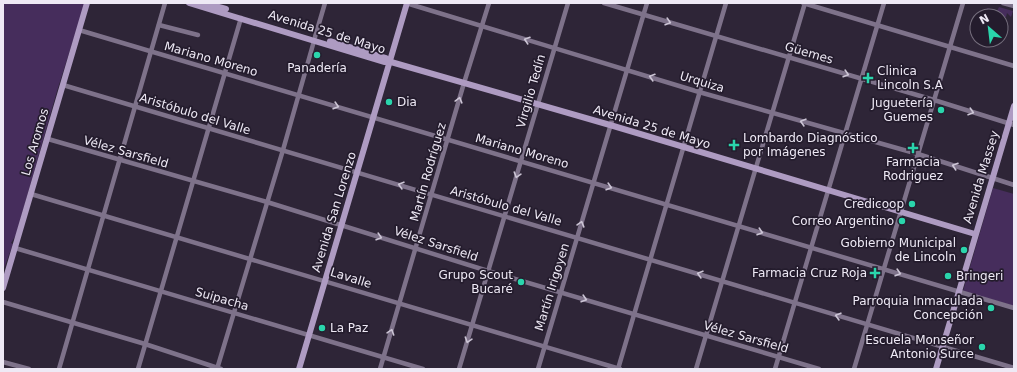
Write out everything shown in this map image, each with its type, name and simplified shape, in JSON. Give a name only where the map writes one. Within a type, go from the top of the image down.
[{"type":"main road","name":"Los Aromos","points":[[3,288],[87,3]]},
{"type":"main road","name":"Avenida 25 de Mayo","points":[[189,3],[241,16]]},
{"type":"main road","name":"Avenida 25 de Mayo","points":[[204,3],[384,62],[391,62],[538,104],[976,234]]},
{"type":"main road","name":"Avenida San Lorenzo","points":[[299,369],[391,62],[407,3]]},
{"type":"main road","name":"Avenida Massey","points":[[936,369],[992,178],[1011,125],[1014,106]]},
{"type":"street","points":[[59,369],[71,322],[105,215],[166,3]]},
{"type":"street","points":[[3,302],[145,344],[219,369],[325,3]]},
{"type":"street","name":"Urquiza","points":[[407,3],[699,92],[918,154],[1014,185]]},
{"type":"street","name":"Martín Rodríguez","points":[[380,369],[489,3]]},
{"type":"street","name":"Virgilio Tedín","points":[[458,369],[473,324],[568,3]]},
{"type":"street","name":"Güemes","points":[[604,3],[934,100],[1011,125]]},
{"type":"street","name":"Martín Irigoyen","points":[[538,369],[647,3]]},
{"type":"street","points":[[618,369],[726,3]]},
{"type":"street","points":[[696,369],[804,3],[1014,66]]},
{"type":"street","points":[[774,369],[795,303],[827,190],[846,134],[884,3]]},
{"type":"street","points":[[854,369],[963,3]]},
{"type":"street","points":[[1003,3],[1014,6]]},
{"type":"street","points":[[138,369],[241,16]]},
{"type":"street","points":[[159,25],[198,35]]},
{"type":"street","name":"Mariano Moreno","points":[[79,30],[1014,308]]},
{"type":"street","name":"Aristóbulo del Valle","points":[[63,85],[1014,368]]},
{"type":"street","name":"Vélez Sarsfield","points":[[48,139],[120,159],[193,182],[267,202],[488,271],[818,369]]},
{"type":"street","name":"Lavalle","points":[[31,194],[251,260],[473,324],[618,369]]},
{"type":"street","name":"Suipacha","points":[[15,248],[423,369]]},
{"type":"street","points":[[3,362],[28,369]]},
{"type":"shaded area","points":[[3,3],[85,3],[57,91],[16,235],[11,243],[13,244],[3,271]]},
{"type":"shaded area","points":[[1009,10],[1013,11],[1011,17],[1009,15]]},
{"type":"shaded area","points":[[993,188],[1014,194],[1014,306],[963,291]]},
{"type":"place","name":"Panadería","points":[[317,55]]},
{"type":"place","name":"Clinica Lincoln S.A","points":[[868,78]]},
{"type":"place","name":"Dia","points":[[389,102]]},
{"type":"place","name":"Juguetería Guemes","points":[[941,110]]},
{"type":"place","name":"Lombardo Diagnóstico por Imágenes","points":[[734,145]]},
{"type":"place","name":"Farmacia Rodriguez","points":[[913,148]]},
{"type":"place","name":"Credicoop","points":[[912,204]]},
{"type":"place","name":"Correo Argentino","points":[[902,221]]},
{"type":"place","name":"Gobierno Municipal de Lincoln","points":[[964,250]]},
{"type":"place","name":"Farmacia Cruz Roja","points":[[875,273]]},
{"type":"place","name":"Bringeri","points":[[948,276]]},
{"type":"place","name":"Grupo Scout Bucaré","points":[[521,282]]},
{"type":"place","name":"Parroquia Inmaculada Concepción","points":[[991,308]]},
{"type":"place","name":"La Paz","points":[[322,328]]},
{"type":"place","name":"Escuela Monseñor Antonio Surce","points":[[982,347]]}]
